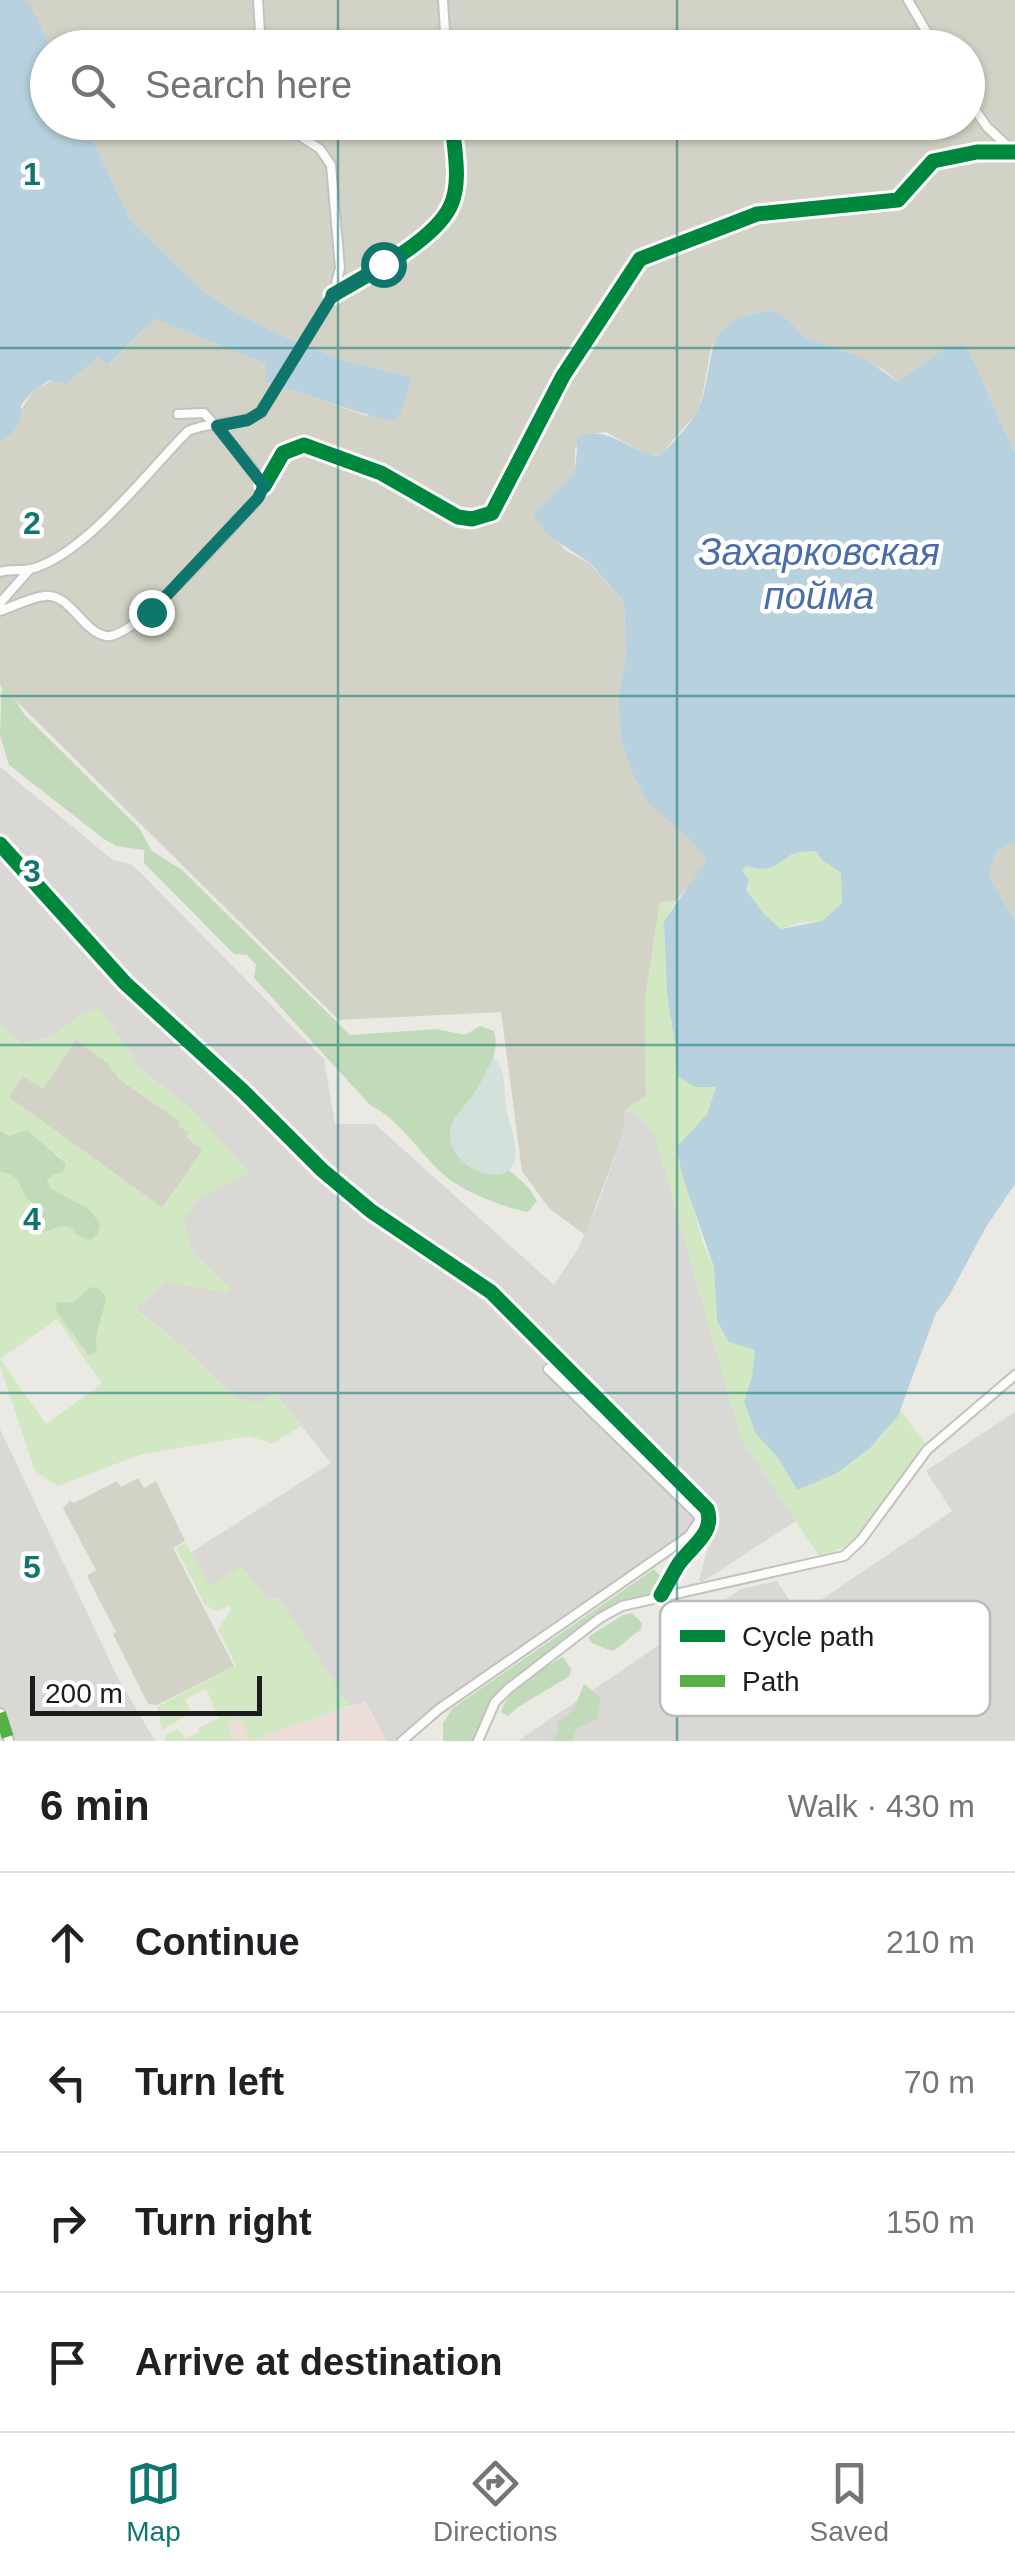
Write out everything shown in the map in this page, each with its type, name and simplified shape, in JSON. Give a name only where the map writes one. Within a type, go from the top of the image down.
[{"type":"street","points":[[258,0],[260,30]]},
{"type":"street","points":[[443,0],[445,30]]},
{"type":"street","points":[[908,0],[926,30]]},
{"type":"street","points":[[985,123],[1014,152]]},
{"type":"street","points":[[0,572],[30,569],[60,555],[82,538],[188,431],[197,426],[248,420],[261,412],[272,397],[333,295],[340,268],[331,165],[320,149],[306,140]]},
{"type":"street","points":[[333,295],[428,234],[450,209],[454,193],[453,140]]},
{"type":"street","points":[[0,607],[44,596],[59,598],[92,630],[108,637],[123,634],[164,598],[258,498],[283,453],[304,445],[381,473],[458,517],[472,519],[492,514],[563,376],[640,259],[757,214],[898,200],[932,161],[977,152],[1014,152]]},
{"type":"street","points":[[178,414],[204,413],[264,486]]},
{"type":"street","points":[[0,607],[30,569]]},
{"type":"street","points":[[0,844],[125,984],[242,1090],[322,1170],[371,1211],[491,1292],[706,1509],[710,1518],[708,1528],[678,1564],[661,1595]]},
{"type":"street","points":[[402,1741],[439,1709],[698,1526],[697,1514],[548,1369]]},
{"type":"street","points":[[478,1741],[495,1702],[508,1689],[600,1618],[622,1606],[844,1556],[861,1540],[927,1450],[1015,1374]]},
{"type":"street","points":[[669,1550],[678,1564]]},
{"type":"street","points":[[0,1713],[10,1741]]},
{"type":"shaded area","points":[[26,0],[1015,0],[1015,454],[969,351],[962,345],[898,382],[883,369],[804,337],[789,320],[771,310],[751,314],[711,347],[696,414],[662,453],[649,456],[606,432],[592,434],[575,448],[575,472],[533,514],[565,550],[589,563],[624,602],[626,659],[618,697],[621,739],[632,773],[648,803],[707,860],[676,900],[660,903],[645,999],[646,1096],[625,1110],[623,1134],[585,1235],[549,1208],[522,1171],[501,1012],[339,1020],[0,685],[0,442],[34,390],[98,357],[109,365],[155,319],[266,364],[292,390],[367,416],[412,377],[341,359],[282,336],[203,291],[130,220],[93,140],[985,140],[985,30],[41,30]]},
{"type":"shaded area","points":[[0,767],[113,860],[131,864],[141,873],[324,1059],[335,1124],[375,1124],[554,1285],[579,1247],[598,1204],[623,1134],[625,1110],[638,1115],[655,1135],[741,1438],[796,1521],[702,1582],[699,1580],[717,1517],[529,1326],[524,1333],[705,1518],[688,1543],[443,1711],[411,1741],[387,1741],[365,1702],[349,1706],[279,1598],[267,1600],[242,1567],[210,1587],[190,1553],[331,1463],[275,1393],[258,1404],[236,1398],[173,1338],[135,1309],[165,1282],[230,1289],[193,1253],[183,1222],[196,1200],[249,1173],[192,1110],[142,1070],[99,1009],[81,1015],[55,1035],[22,1044],[0,1023]]},
{"type":"shaded area","points":[[1015,842],[1015,920],[989,877],[997,850]]},
{"type":"shaded area","points":[[75,1039],[110,1064],[119,1079],[181,1122],[203,1151],[162,1208],[8,1097],[23,1075],[43,1089]]},
{"type":"shaded area","points":[[493,1058],[503,1075],[515,1149],[514,1162],[500,1174],[466,1165],[451,1145],[450,1132]]},
{"type":"shaded area","points":[[1015,1412],[1015,1741],[518,1741],[660,1644],[660,1716],[990,1716],[990,1601],[820,1601],[952,1511],[926,1471]]},
{"type":"shaded area","points":[[0,1429],[118,1678],[155,1741],[0,1741]]},
{"type":"shaded area","points":[[138,1478],[144,1488],[156,1481],[185,1541],[173,1548],[234,1666],[157,1705],[148,1704],[113,1634],[116,1632],[87,1576],[96,1570],[63,1508],[70,1500],[74,1503],[117,1481],[121,1487]]},
{"type":"shaded area","points":[[777,1581],[790,1601],[723,1601],[741,1589]]},
{"type":"shaded area","points":[[364,1702],[387,1741],[234,1741],[227,1722],[241,1718],[250,1740]]},
{"type":"green space","points":[[2,680],[24,714],[139,828],[152,851],[182,870],[350,1035],[437,1029],[465,1035],[480,1026],[494,1031],[496,1042],[490,1065],[455,1118],[482,1173],[509,1170],[529,1188],[537,1201],[528,1212],[487,1199],[449,1179],[393,1120],[370,1105],[254,978],[256,965],[247,955],[234,954],[144,863],[144,850],[116,846],[104,839],[9,765],[0,735]]},
{"type":"green space","points":[[816,851],[842,873],[842,903],[822,921],[781,929],[746,890],[749,880],[742,870],[747,866],[766,868],[794,854]]},
{"type":"green space","points":[[676,900],[664,921],[667,994],[677,1076],[716,1086],[707,1114],[677,1148],[703,1244],[714,1267],[717,1321],[755,1350],[744,1402],[756,1434],[778,1458],[797,1490],[869,1449],[900,1410],[927,1446],[866,1528],[836,1551],[819,1556],[741,1438],[655,1135],[638,1115],[625,1110],[646,1096],[645,999],[660,903]]},
{"type":"green space","points":[[99,1008],[142,1070],[192,1110],[250,1173],[197,1200],[183,1222],[193,1253],[231,1289],[228,1293],[166,1282],[135,1310],[173,1338],[236,1398],[258,1403],[274,1393],[301,1426],[272,1444],[250,1436],[142,1454],[58,1486],[35,1471],[0,1366],[0,1359],[0,1172],[11,1173],[61,1224],[70,1225],[82,1238],[89,1209],[50,1188],[47,1179],[54,1173],[60,1156],[0,1130],[0,1023],[23,1044],[55,1035],[81,1015]],"holes":[[[76,1040],[110,1063],[108,1067],[118,1078],[180,1121],[178,1126],[189,1133],[186,1137],[202,1150],[163,1208],[9,1097],[22,1076],[43,1089]],[[81,1298],[102,1316],[94,1333],[97,1351],[83,1350],[65,1301]],[[57,1319],[102,1384],[46,1424],[0,1359]]]},
{"type":"green space","points":[[0,1130],[10,1136],[27,1130],[66,1164],[63,1172],[47,1180],[50,1188],[89,1209],[100,1224],[91,1240],[68,1226],[46,1232],[39,1215],[45,1208],[27,1198],[16,1178],[0,1172]]},
{"type":"green space","points":[[90,1287],[106,1296],[96,1336],[97,1351],[89,1356],[56,1311],[57,1302],[74,1302]]},
{"type":"green space","points":[[186,1543],[210,1586],[242,1566],[267,1600],[279,1597],[349,1706],[250,1741],[240,1718],[227,1723],[234,1741],[164,1741],[178,1729],[185,1739],[219,1718],[206,1689],[185,1699],[191,1713],[162,1730],[157,1707],[236,1665],[218,1629],[231,1610],[229,1606],[217,1611],[205,1605],[176,1548]]},
{"type":"green space","points":[[654,1569],[660,1576],[654,1593],[615,1605],[594,1617],[505,1685],[491,1700],[474,1741],[443,1741],[443,1723],[453,1708]]},
{"type":"green space","points":[[632,1613],[642,1623],[641,1630],[616,1649],[592,1643],[588,1637],[623,1615]]},
{"type":"green space","points":[[563,1657],[571,1669],[570,1676],[508,1716],[501,1712],[518,1687]]},
{"type":"green space","points":[[584,1684],[601,1698],[597,1719],[577,1728],[572,1741],[553,1741],[559,1730],[556,1723],[573,1711]]},
{"type":"water","points":[[0,0],[26,0],[42,30],[30,30],[30,140],[93,140],[130,220],[203,291],[228,308],[282,336],[341,359],[412,377],[401,412],[393,421],[265,381],[266,364],[155,319],[108,365],[98,357],[66,384],[50,380],[34,390],[21,405],[16,427],[0,442]]},
{"type":"water","name":"Захарковская пойма","points":[[772,310],[789,320],[804,337],[867,360],[898,382],[947,347],[962,345],[969,351],[1015,454],[1015,842],[997,850],[989,877],[1015,920],[1015,1184],[936,1313],[898,1416],[870,1448],[837,1473],[797,1490],[778,1458],[756,1434],[744,1402],[755,1350],[729,1342],[717,1321],[714,1267],[682,1175],[677,1147],[707,1114],[716,1087],[695,1087],[677,1076],[667,994],[664,921],[707,860],[648,803],[632,773],[621,739],[618,697],[626,659],[624,602],[590,563],[549,536],[533,514],[575,472],[578,438],[602,434],[655,455],[669,447],[697,411],[717,337],[734,321]],"holes":[[[816,851],[841,873],[842,903],[822,921],[781,929],[746,890],[749,880],[742,870],[747,866],[766,868],[803,852]]]},
{"type":"marked path","points":[[0,1713],[9,1741]]},
{"type":"cycle path","points":[[333,295],[398,257],[441,220],[456,187],[454,140]]},
{"type":"cycle path","points":[[264,486],[283,453],[304,445],[381,473],[458,517],[472,519],[492,513],[563,376],[640,259],[757,214],[898,200],[933,161],[977,152],[1015,152]]},
{"type":"cycle path","points":[[0,844],[125,983],[322,1170],[371,1211],[491,1292],[707,1509],[705,1533],[678,1565],[661,1595]]},
{"type":"route","points":[[151,612],[258,498],[264,486],[217,426],[248,420],[261,412],[333,295],[383,264]]}]
